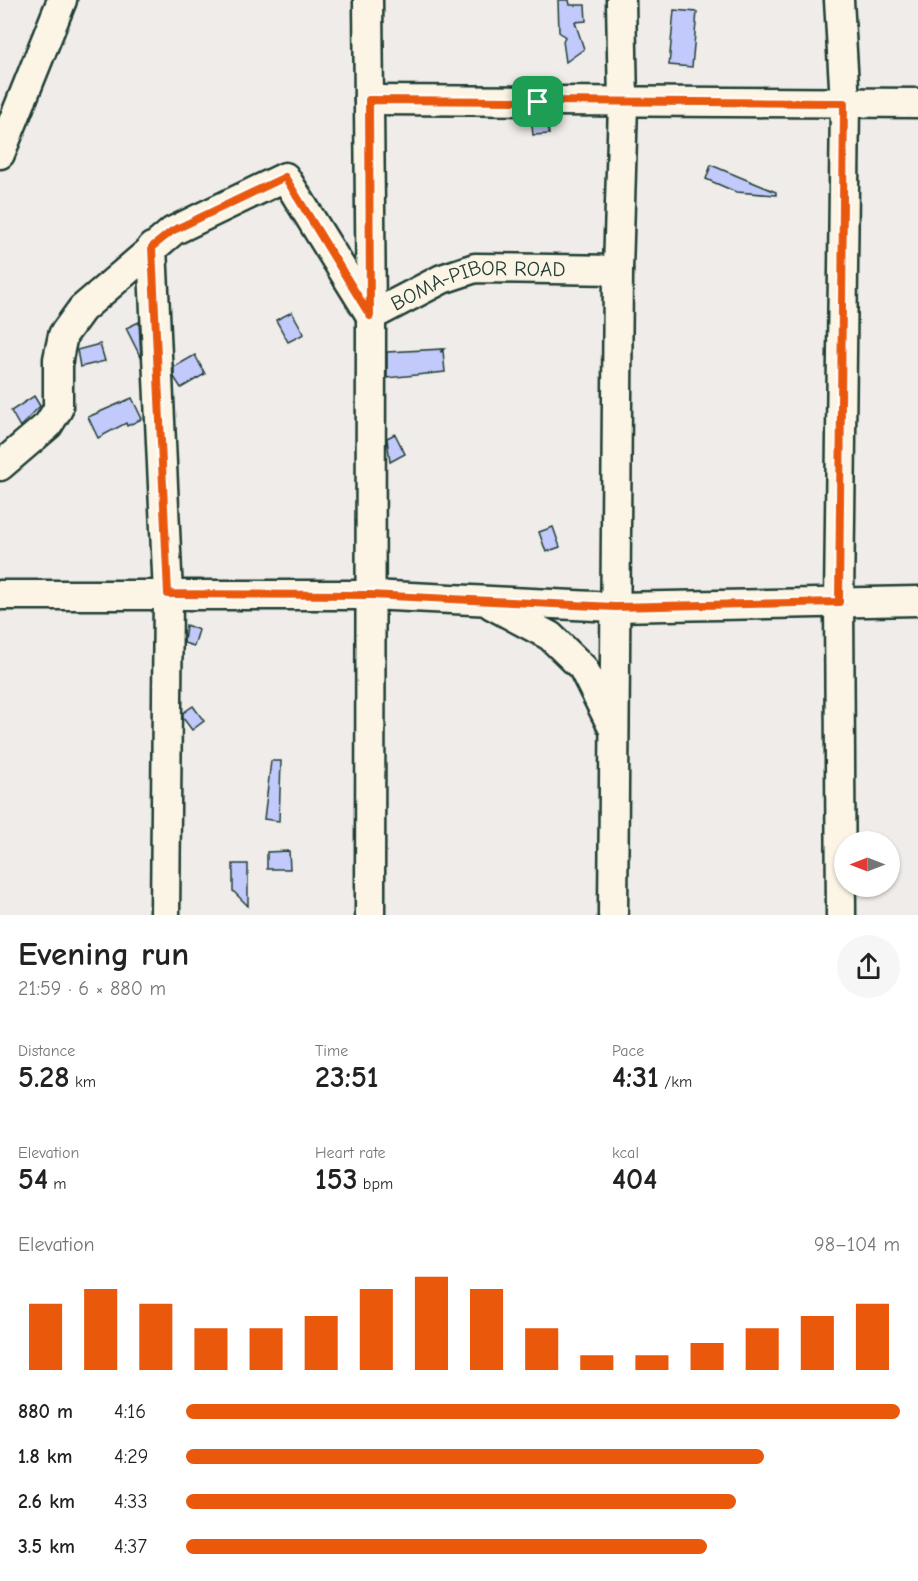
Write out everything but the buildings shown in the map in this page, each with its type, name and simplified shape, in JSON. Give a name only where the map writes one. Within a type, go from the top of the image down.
[{"type":"street","points":[[0,154],[62,0]]},
{"type":"street","points":[[368,0],[370,915]]},
{"type":"street","points":[[613,915],[618,270],[623,104],[621,0]]},
{"type":"street","points":[[839,0],[844,103],[839,602],[840,915]]},
{"type":"street","points":[[369,100],[623,104],[918,103]]},
{"type":"street","name":"BOMA-PIBOR ROAD","points":[[0,466],[48,425],[58,409],[58,359],[63,335],[82,309],[172,231],[285,177],[370,316],[442,279],[475,268],[618,270]]},
{"type":"street","points":[[152,247],[168,594],[165,915]]},
{"type":"street","points":[[0,595],[370,595],[615,607],[918,601]]},
{"type":"street","points":[[485,601],[550,636],[583,668],[614,730]]},
{"type":"route","points":[[369,100],[538,102],[844,103],[839,602],[615,607],[370,595],[168,594],[152,247],[172,231],[285,177],[370,316],[369,100]]}]
